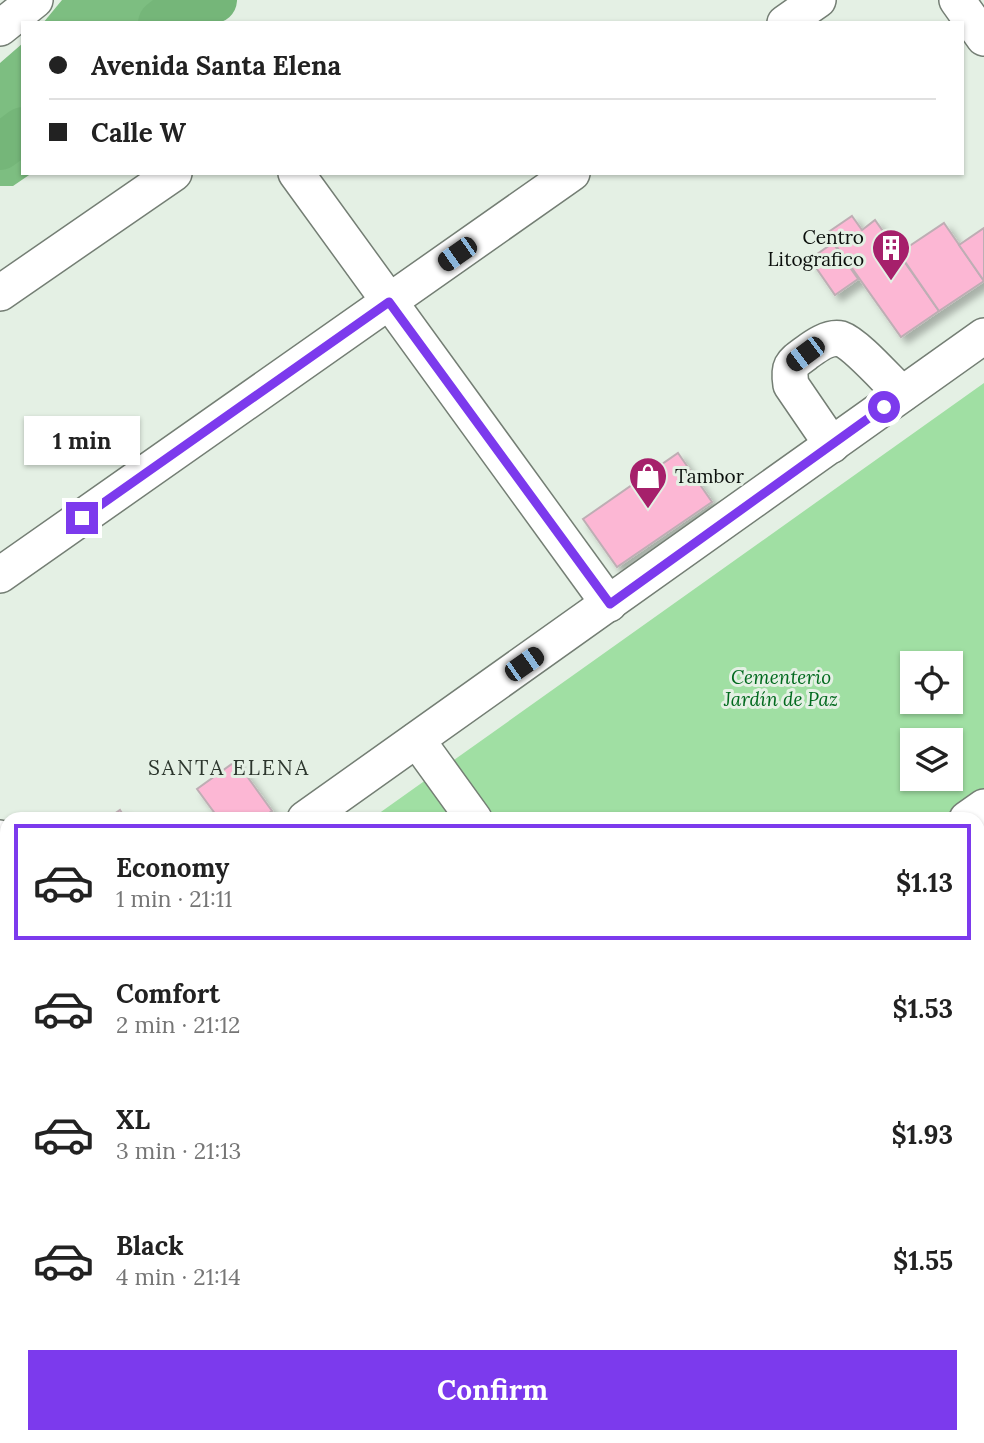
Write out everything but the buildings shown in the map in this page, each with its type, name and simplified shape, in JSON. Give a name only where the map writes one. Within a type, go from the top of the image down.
[{"type":"street","points":[[0,28],[35,0]]},
{"type":"street","points":[[788,21],[818,0]]},
{"type":"street","points":[[957,0],[984,38]]},
{"type":"street","points":[[0,293],[171,175]]},
{"type":"street","points":[[297,175],[610,604]]},
{"type":"street","points":[[0,575],[569,175]]},
{"type":"street","points":[[315,812],[984,336]]},
{"type":"street","points":[[832,445],[790,385],[792,363],[817,345],[842,339],[867,359],[902,394]]},
{"type":"street","points":[[417,740],[469,812]]},
{"type":"green space","points":[[62,0],[193,0],[206,21],[45,21]]},
{"type":"green space","points":[[21,45],[21,175],[29,175],[13,186],[0,186],[0,63]]},
{"type":"green space","name":"Cementerio Jardín de Paz","points":[[984,383],[984,812],[381,812]]},
{"type":"waterway","points":[[164,21],[171,15],[214,0]]},
{"type":"waterway","points":[[0,147],[21,131]]},
{"type":"place","name":"Centro Litografico","points":[[891,282]]},
{"type":"place","name":"Tambor","points":[[648,510]]},
{"type":"district","name":"SANTA ELENA","points":[[229,768]]},
{"type":"route","points":[[82,518],[389,302],[610,604],[884,407]]}]
